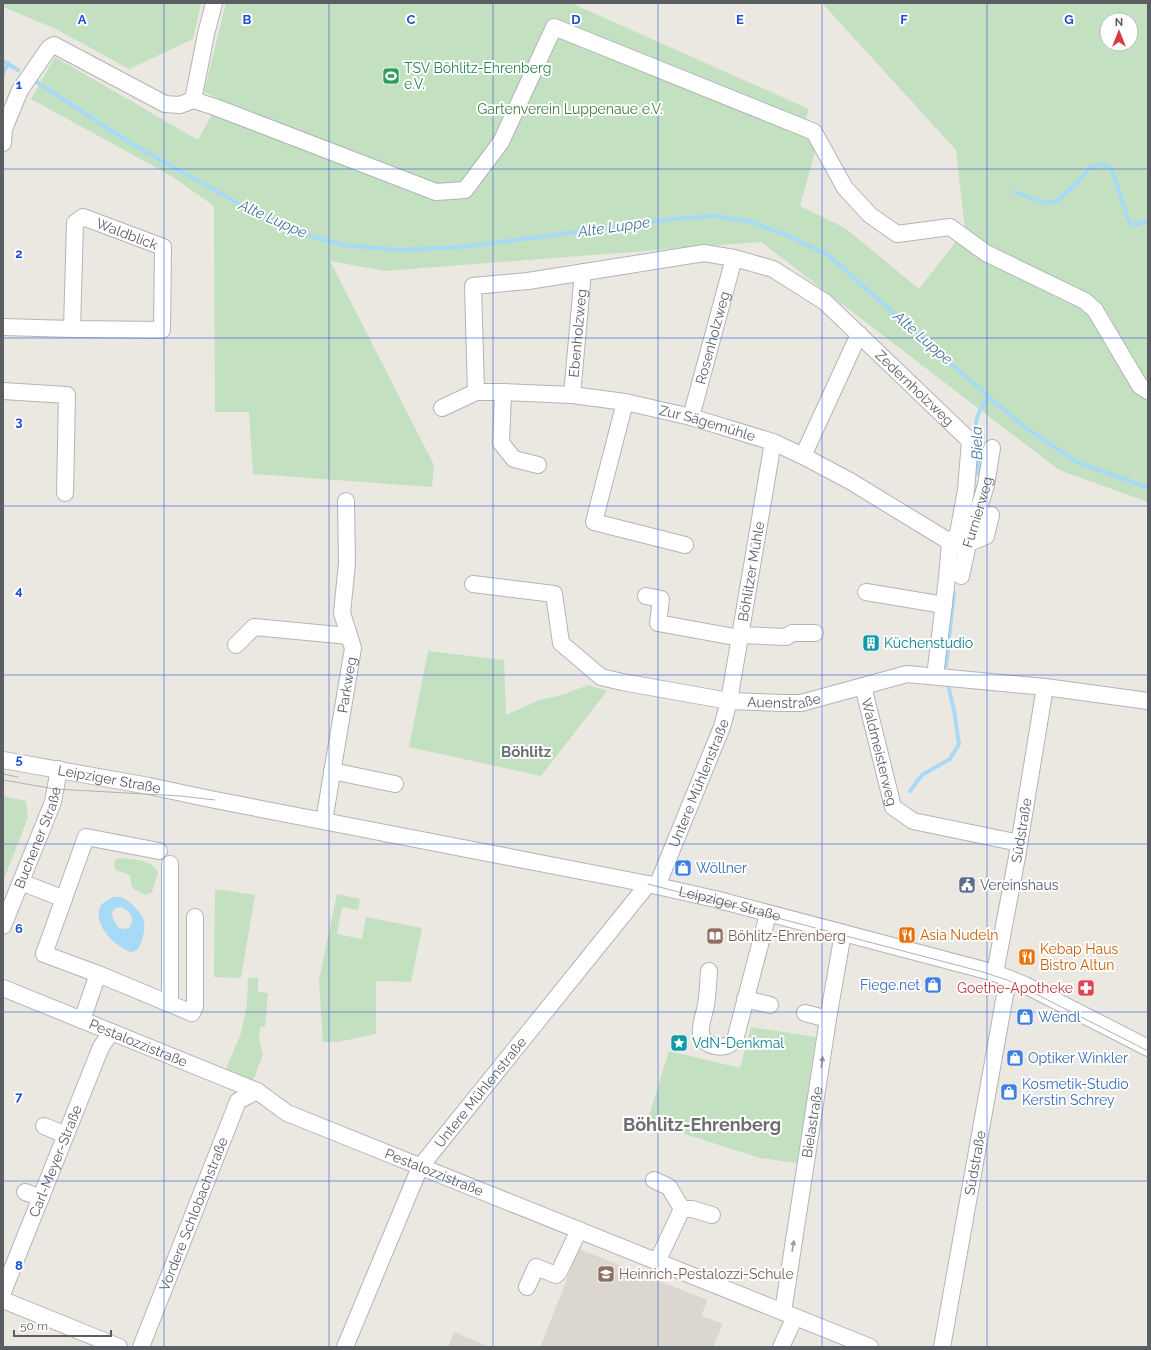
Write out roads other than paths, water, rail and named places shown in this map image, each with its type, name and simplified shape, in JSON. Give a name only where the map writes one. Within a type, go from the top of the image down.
[{"type":"street","points":[[193,100],[206,34],[214,3]]},
{"type":"street","points":[[3,143],[4,129],[20,90],[49,48],[54,45],[165,104],[180,105],[193,100],[215,107],[436,192],[465,190],[501,142],[554,27],[814,132],[846,188],[870,215],[896,234],[950,227],[986,253],[1085,301],[1095,310],[1140,386],[1148,391]]},
{"type":"street","name":"Waldblick","points":[[3,327],[72,329],[162,330],[163,247],[83,217],[75,223],[72,329]]},
{"type":"street","name":"Ebenholzweg","points":[[476,392],[473,286],[528,281],[704,253],[734,258]]},
{"type":"street","name":"Zedernholzweg","points":[[734,258],[773,269],[825,302],[970,441],[966,490],[958,534],[950,542]]},
{"type":"street","name":"Rosenholzweg","points":[[691,417],[734,258]]},
{"type":"street","name":"Ebenholzweg","points":[[572,395],[583,272]]},
{"type":"street","points":[[802,456],[859,334]]},
{"type":"street","points":[[3,391],[67,395],[65,493]]},
{"type":"street","name":"Zur Sägemühle","points":[[442,408],[476,392],[503,392],[572,395],[625,402],[691,417],[773,442],[850,481],[950,542]]},
{"type":"street","points":[[503,392],[501,443],[514,459],[538,465]]},
{"type":"street","points":[[625,402],[594,522],[685,545]]},
{"type":"street","name":"Böhlitzer Mühle","points":[[729,701],[773,442]]},
{"type":"street","name":"Furnierweg","points":[[961,576],[968,544],[986,485],[992,448]]},
{"type":"street","name":"Parkweg","points":[[324,821],[353,648],[342,613],[347,563],[346,501]]},
{"type":"street","points":[[935,676],[950,542],[959,547],[986,536],[991,515]]},
{"type":"street","name":"Auenstraße","points":[[473,584],[554,594],[561,643],[601,677],[729,701],[802,703],[906,674],[1045,687],[1148,701]]},
{"type":"street","points":[[866,592],[944,604]]},
{"type":"street","points":[[646,596],[662,599],[658,623],[740,636],[786,637],[792,633],[815,633]]},
{"type":"street","points":[[236,645],[254,627],[349,636]]},
{"type":"street","name":"Waldmeisterweg","points":[[863,686],[893,807],[913,821],[1019,843]]},
{"type":"street","name":"Südstraße","points":[[942,1347],[1002,976],[1019,843],[1045,687]]},
{"type":"street","name":"Untere Mühlenstraße","points":[[345,1347],[420,1167],[652,885],[722,727],[729,701]]},
{"type":"street","name":"Leipziger Straße","points":[[3,760],[149,786],[652,885],[714,899],[1002,976],[1148,1048]]},
{"type":"street","name":"Buchener Straße","points":[[5,917],[21,882],[53,802],[58,770]]},
{"type":"street","points":[[332,771],[396,784]]},
{"type":"street","points":[[159,851],[86,837],[44,954],[98,974],[192,1013],[195,1006],[195,917]]},
{"type":"street","points":[[170,864],[170,1003]]},
{"type":"street","points":[[21,882],[64,899]]},
{"type":"street","points":[[709,971],[706,1004],[700,1026],[702,1037],[708,1045],[720,1048],[727,1046],[735,1040],[768,914]]},
{"type":"street","name":"Bielastraße","points":[[782,1347],[789,1314],[828,1019],[844,933]]},
{"type":"street","points":[[82,1020],[98,974]]},
{"type":"street","name":"Pestalozzistraße","points":[[3,988],[257,1091],[287,1113],[870,1347]]},
{"type":"street","points":[[745,999],[770,1004]]},
{"type":"street","points":[[805,1013],[828,1019]]},
{"type":"street","name":"Carl-Meyer-Straße","points":[[3,1292],[9,1257],[40,1198],[101,1047],[111,1032]]},
{"type":"street","name":"Vordere Schlobachstraße","points":[[141,1347],[238,1101],[257,1091]]},
{"type":"street","points":[[44,1126],[66,1135]]},
{"type":"street","points":[[654,1180],[669,1187],[682,1209]]},
{"type":"street","points":[[25,1192],[40,1198]]},
{"type":"street","points":[[682,1209],[692,1209],[712,1216]]},
{"type":"street","points":[[657,1262],[682,1209]]},
{"type":"street","points":[[527,1287],[536,1267],[556,1275],[559,1272],[579,1230]]},
{"type":"street","points":[[3,1300],[119,1347]]},
{"type":"water","points":[[113,897],[122,897],[126,899],[134,906],[143,918],[143,938],[140,946],[135,951],[130,952],[120,946],[106,934],[103,929],[99,918],[99,910],[103,903]],"holes":[[[121,907],[130,913],[132,921],[129,928],[124,929],[119,928],[113,919],[112,912],[116,908]]]},
{"type":"waterway","name":"Alte Luppe","points":[[3,61],[18,70]]},
{"type":"waterway","points":[[3,74],[8,63]]},
{"type":"waterway","name":"Alte Luppe","points":[[37,82],[130,143],[238,203],[296,232],[343,245],[399,250],[463,247],[673,219],[715,216],[748,221],[787,235],[828,255],[1026,428],[1077,462],[1148,488]]},
{"type":"waterway","points":[[1015,192],[1044,203],[1057,201],[1075,185],[1090,168],[1099,164],[1111,167],[1129,222],[1133,225],[1148,221]]},
{"type":"waterway","name":"Biela","points":[[975,439],[979,412],[989,397]]},
{"type":"waterway","name":"Biela","points":[[972,478],[978,472],[976,450]]},
{"type":"waterway","name":"Biela","points":[[946,666],[954,593]]},
{"type":"waterway","name":"Biela","points":[[910,791],[922,775],[950,759],[959,744],[949,689]]},
{"type":"tram line","points":[[3,774],[18,777]]},
{"type":"tram line","points":[[3,780],[55,789],[181,796],[215,800]]},
{"type":"tram line","points":[[648,884],[983,972],[1007,980],[1148,1051]]},
{"type":"place","name":"TSV Böhlitz-Ehrenberg e.V.","points":[[391,76]]},
{"type":"place","name":"Küchenstudio","points":[[871,643]]},
{"type":"place","name":"Wöllner","points":[[683,868]]},
{"type":"place","name":"Vereinshaus","points":[[967,885]]},
{"type":"place","name":"Asia Nudeln","points":[[907,935]]},
{"type":"place","name":"Böhlitz-Ehrenberg","points":[[715,936]]},
{"type":"place","name":"Kebap Haus Bistro Altun","points":[[1027,957]]},
{"type":"place","name":"Fiege.net","points":[[933,985]]},
{"type":"place","name":"Goethe-Apotheke","points":[[1086,988]]},
{"type":"place","name":"Wendl","points":[[1025,1017]]},
{"type":"place","name":"VdN-Denkmal","points":[[679,1043]]},
{"type":"place","name":"Optiker Winkler","points":[[1015,1058]]},
{"type":"place","name":"Kosmetik-Studio Kerstin Schrey","points":[[1009,1092]]},
{"type":"place","name":"Heinrich-Pestalozzi-Schule","points":[[606,1274]]},
{"type":"district","name":"Böhlitz","points":[[526,752]]},
{"type":"district","name":"Böhlitz-Ehrenberg","points":[[702,1125]]},
{"type":"park label","name":"Gartenverein Luppenaue e.V.","points":[[570,109]]}]
